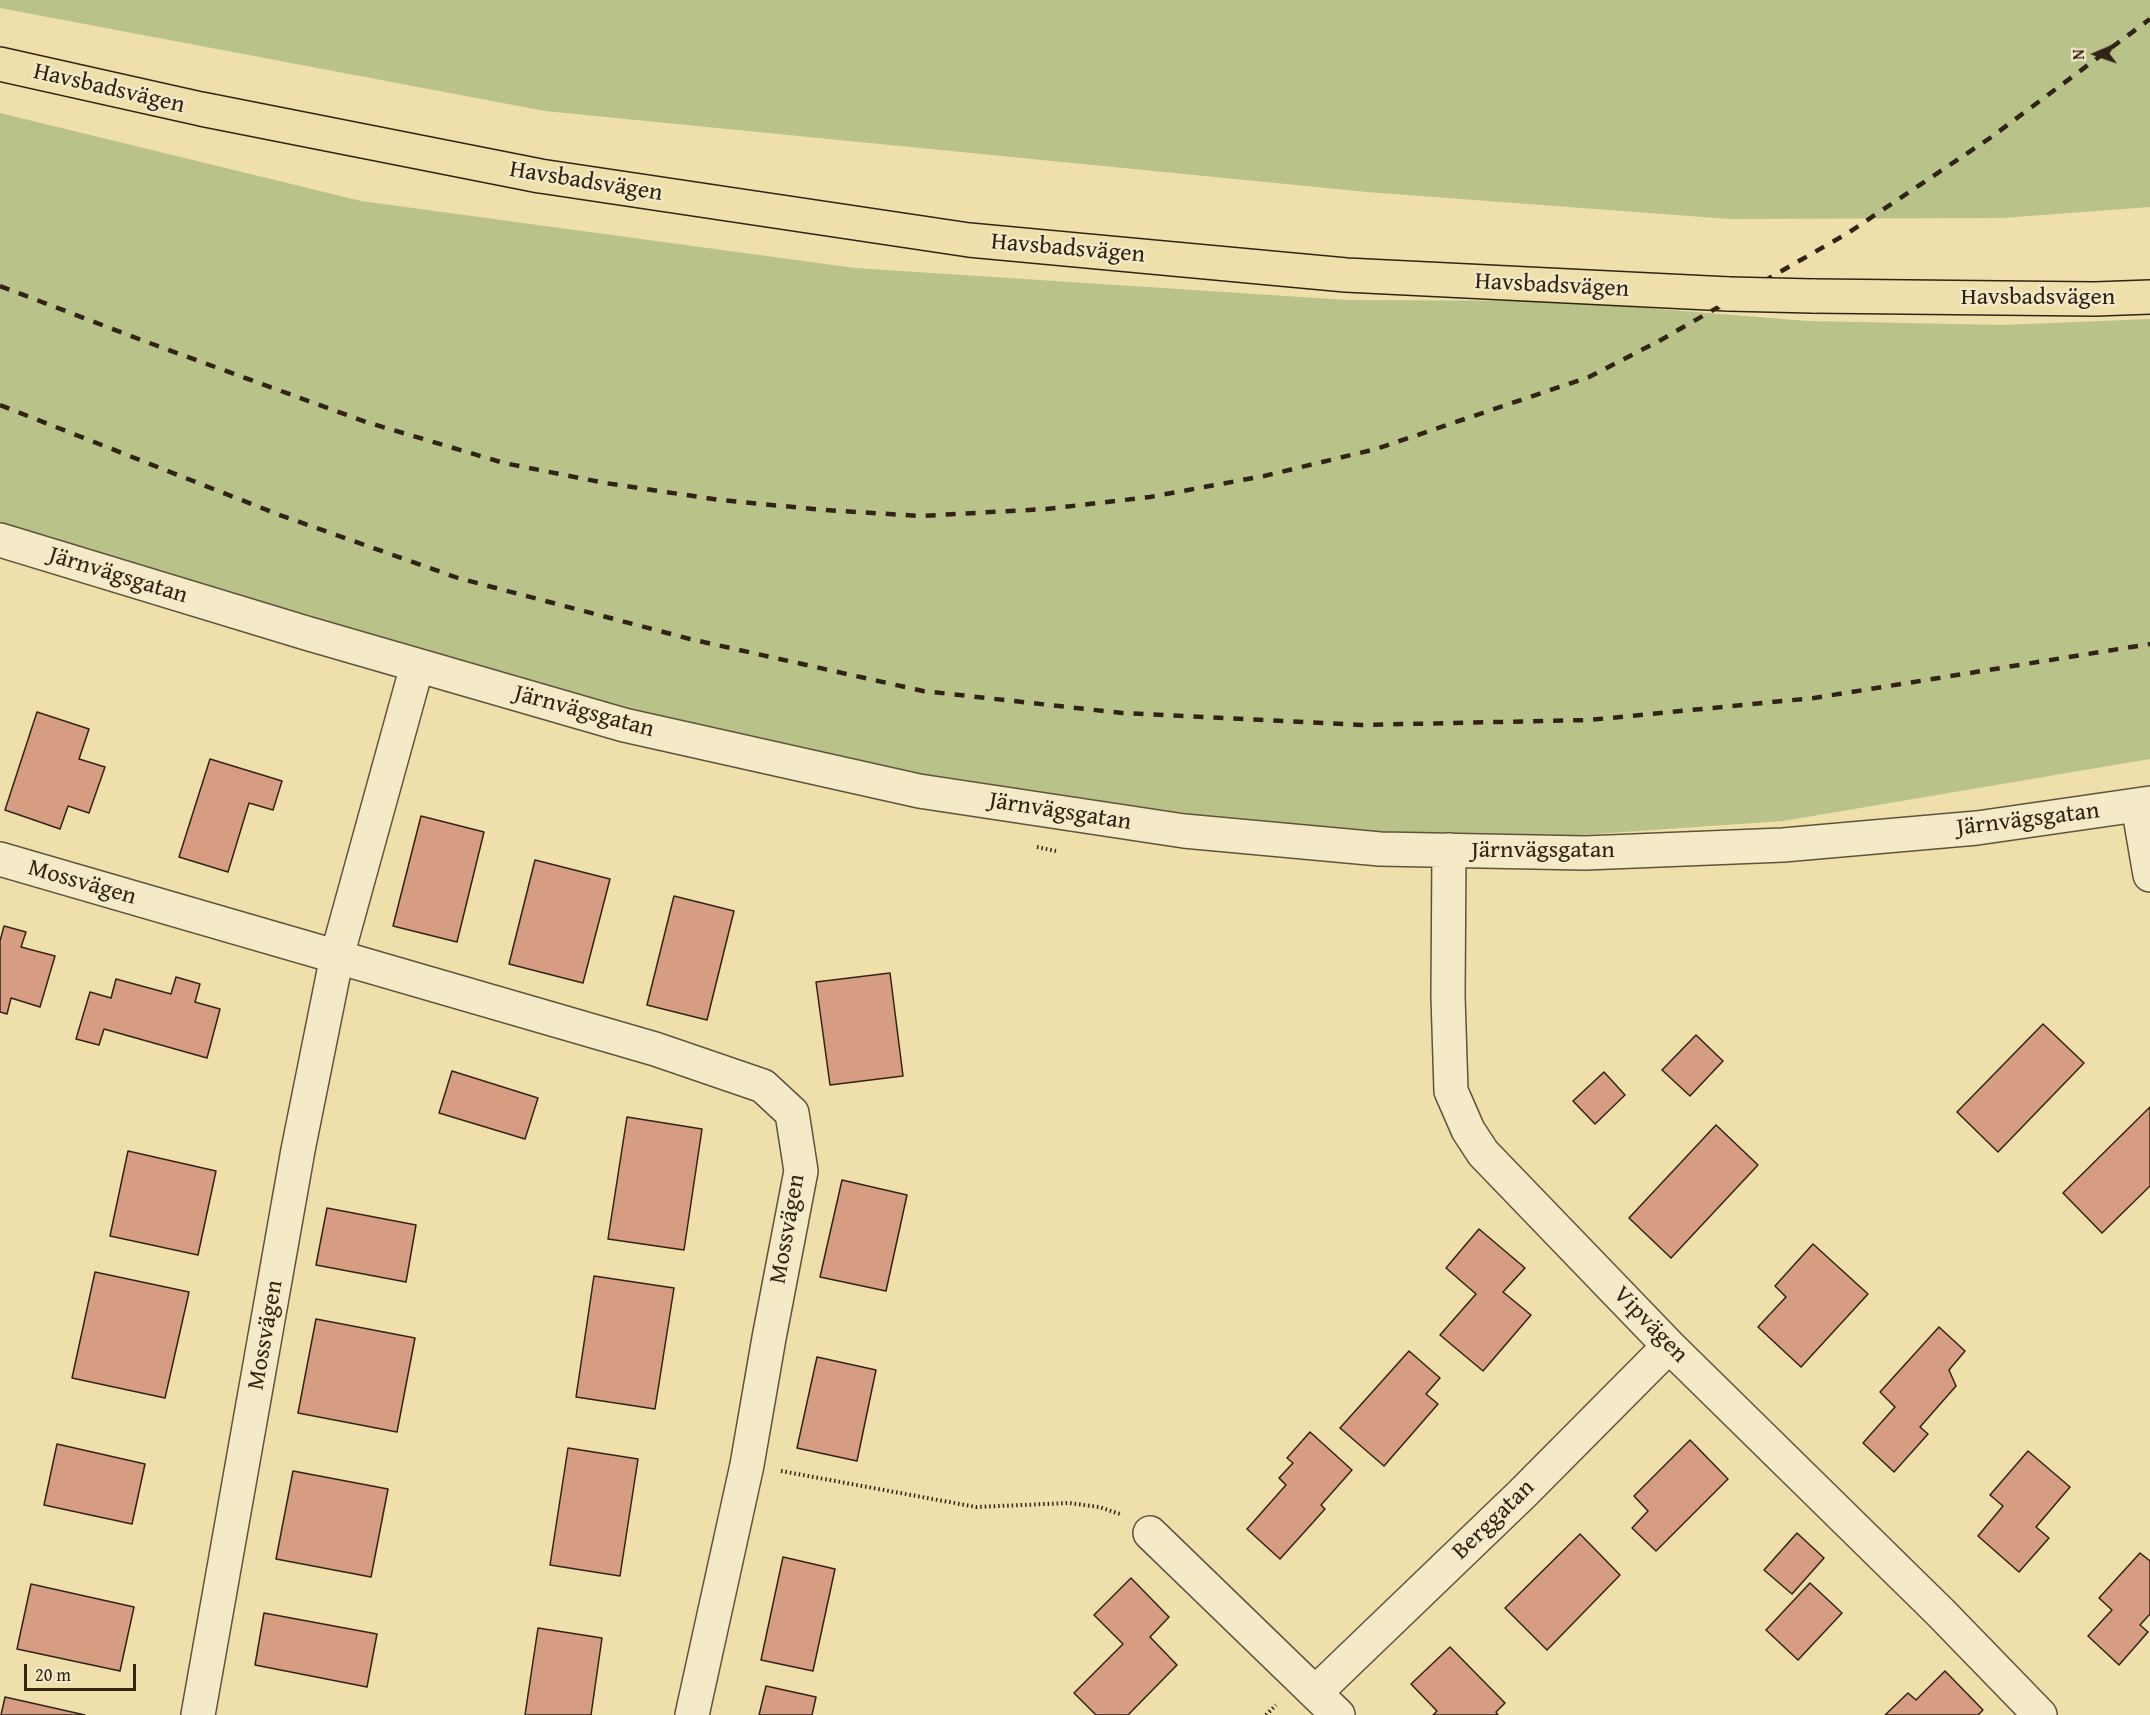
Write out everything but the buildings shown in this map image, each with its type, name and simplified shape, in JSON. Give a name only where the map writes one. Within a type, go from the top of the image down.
[{"type":"main road","name":"Havsbadsvägen","points":[[0,64],[201,109],[540,176],[969,240],[1346,276],[1729,294],[2095,299],[2150,297]]},
{"type":"street","name":"Järnvägsgatan","points":[[0,540],[417,666],[624,725],[919,791],[1184,831],[1380,849],[1585,852],[1783,845],[1977,828],[2144,804]]},
{"type":"street","name":"Mossvägen","points":[[198,1715],[298,1150],[337,956],[417,666]]},
{"type":"street","points":[[2144,804],[2150,875]]},
{"type":"street","name":"Vipvägen","points":[[1449,850],[1448,996],[1451,1091],[1463,1120],[1483,1153],[1669,1346],[2040,1715]]},
{"type":"street","name":"Mossvägen","points":[[0,859],[655,1049],[763,1086],[792,1113],[801,1171],[747,1465],[692,1715]]},
{"type":"street","name":"Berggatan","points":[[1150,1533],[1327,1704],[1522,1494],[1669,1346]]},
{"type":"path","points":[[747,1465],[976,1507],[1069,1503],[1099,1507],[1126,1516],[1150,1533]]},
{"type":"green space","points":[[0,0],[2150,0],[2150,207],[2002,218],[1730,219],[1367,192],[545,111],[0,8]]},
{"type":"green space","points":[[0,113],[361,201],[855,268],[1347,300],[1560,301],[1807,321],[2002,325],[2150,319],[2150,759],[1783,821],[1422,846],[821,770],[0,546]]},
{"type":"railway","points":[[0,286],[366,422],[504,463],[605,483],[720,500],[920,516],[1046,509],[1150,497],[1264,476],[1376,449],[1589,377],[1659,341],[1848,233],[1990,138],[2150,19]]},
{"type":"railway","points":[[0,405],[277,514],[458,578],[690,639],[923,691],[1122,713],[1361,725],[1589,720],[1814,698],[2150,644]]}]
